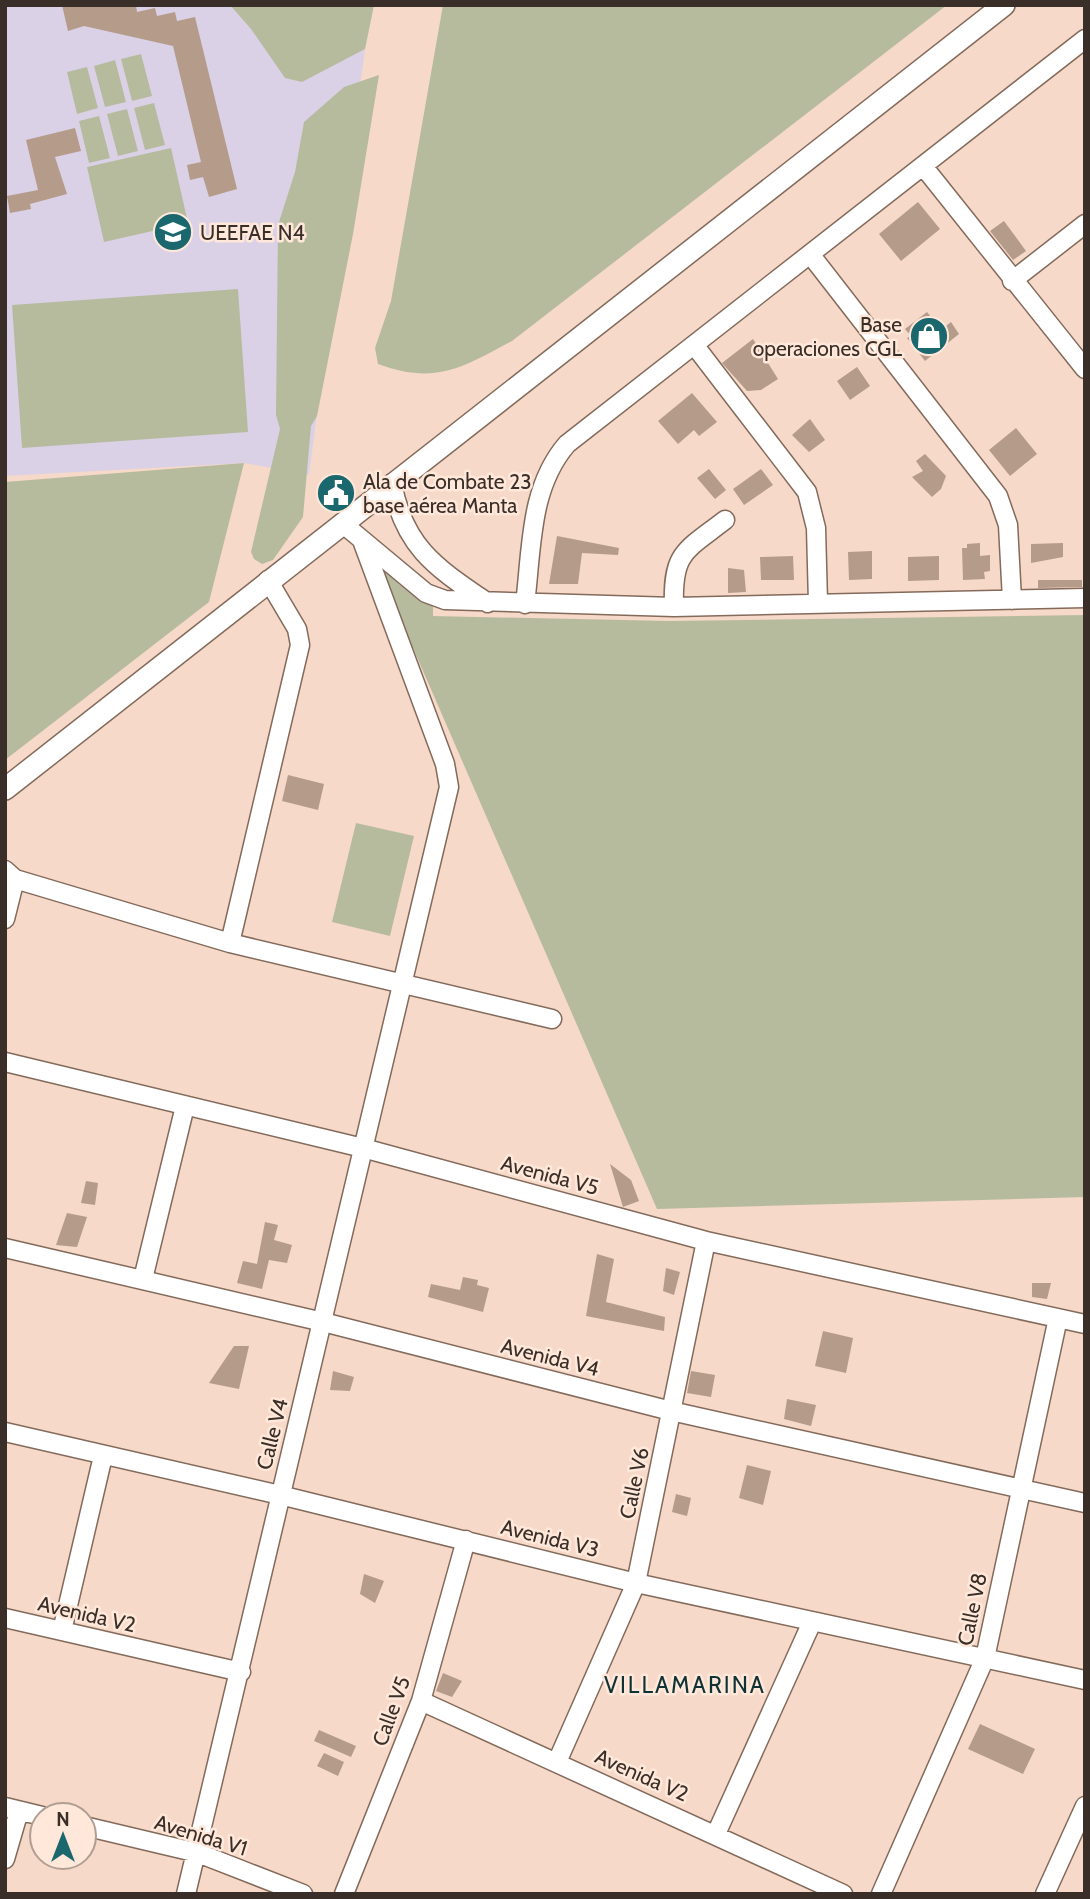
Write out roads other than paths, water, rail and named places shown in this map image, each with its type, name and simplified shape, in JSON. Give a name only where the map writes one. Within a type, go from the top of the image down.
[{"type":"street","points":[[5,789],[1004,5]]},
{"type":"street","points":[[525,604],[539,491],[552,462],[576,437],[1085,39]]},
{"type":"street","points":[[923,166],[1085,369]]},
{"type":"street","points":[[1013,281],[1085,224]]},
{"type":"street","points":[[810,254],[998,496],[1008,524],[1013,600]]},
{"type":"street","points":[[695,346],[807,492],[816,528],[818,603]]},
{"type":"street","points":[[392,483],[397,509],[409,536],[435,563],[488,603]]},
{"type":"street","points":[[674,607],[673,579],[682,554],[725,520]]},
{"type":"street","points":[[342,523],[426,593],[445,600],[674,607],[1085,598]]},
{"type":"street","name":"Calle V4","points":[[186,1894],[198,1853],[280,1494],[449,787],[445,764],[363,542]]},
{"type":"street","points":[[230,943],[300,645],[297,629],[268,580]]},
{"type":"street","points":[[5,919],[10,874],[230,943],[401,986],[552,1019]]},
{"type":"street","name":"Avenida V5","points":[[5,1062],[363,1148],[706,1241],[1085,1324]]},
{"type":"street","points":[[143,1279],[184,1106]]},
{"type":"street","name":"Calle V6","points":[[557,1762],[636,1583],[706,1241]]},
{"type":"street","name":"Avenida V4","points":[[5,1248],[323,1322],[671,1411],[1085,1503]]},
{"type":"street","name":"Calle V8","points":[[881,1894],[985,1658],[1019,1489],[1058,1318]]},
{"type":"street","name":"Avenida V3","points":[[5,1432],[280,1494],[636,1583],[1085,1680]]},
{"type":"street","points":[[62,1631],[103,1456]]},
{"type":"street","name":"Calle V5","points":[[344,1894],[421,1702],[466,1540]]},
{"type":"street","name":"Avenida V2","points":[[5,1618],[241,1672]]},
{"type":"street","points":[[716,1834],[812,1622]]},
{"type":"street","name":"Avenida V2","points":[[421,1702],[843,1894]]},
{"type":"street","points":[[1045,1894],[1085,1806]]},
{"type":"street","points":[[5,1859],[12,1809]]},
{"type":"street","name":"Avenida V1","points":[[98,1829],[198,1853],[303,1894]]},
{"type":"place","name":"UEEFAE N4","points":[[173,232]]},
{"type":"place","name":"Base operaciones CGL","points":[[929,336]]},
{"type":"place","name":"Ala de Combate 23 base aérea Manta","points":[[336,493]]},
{"type":"district","name":"VILLAMARINA","points":[[685,1685]]}]
